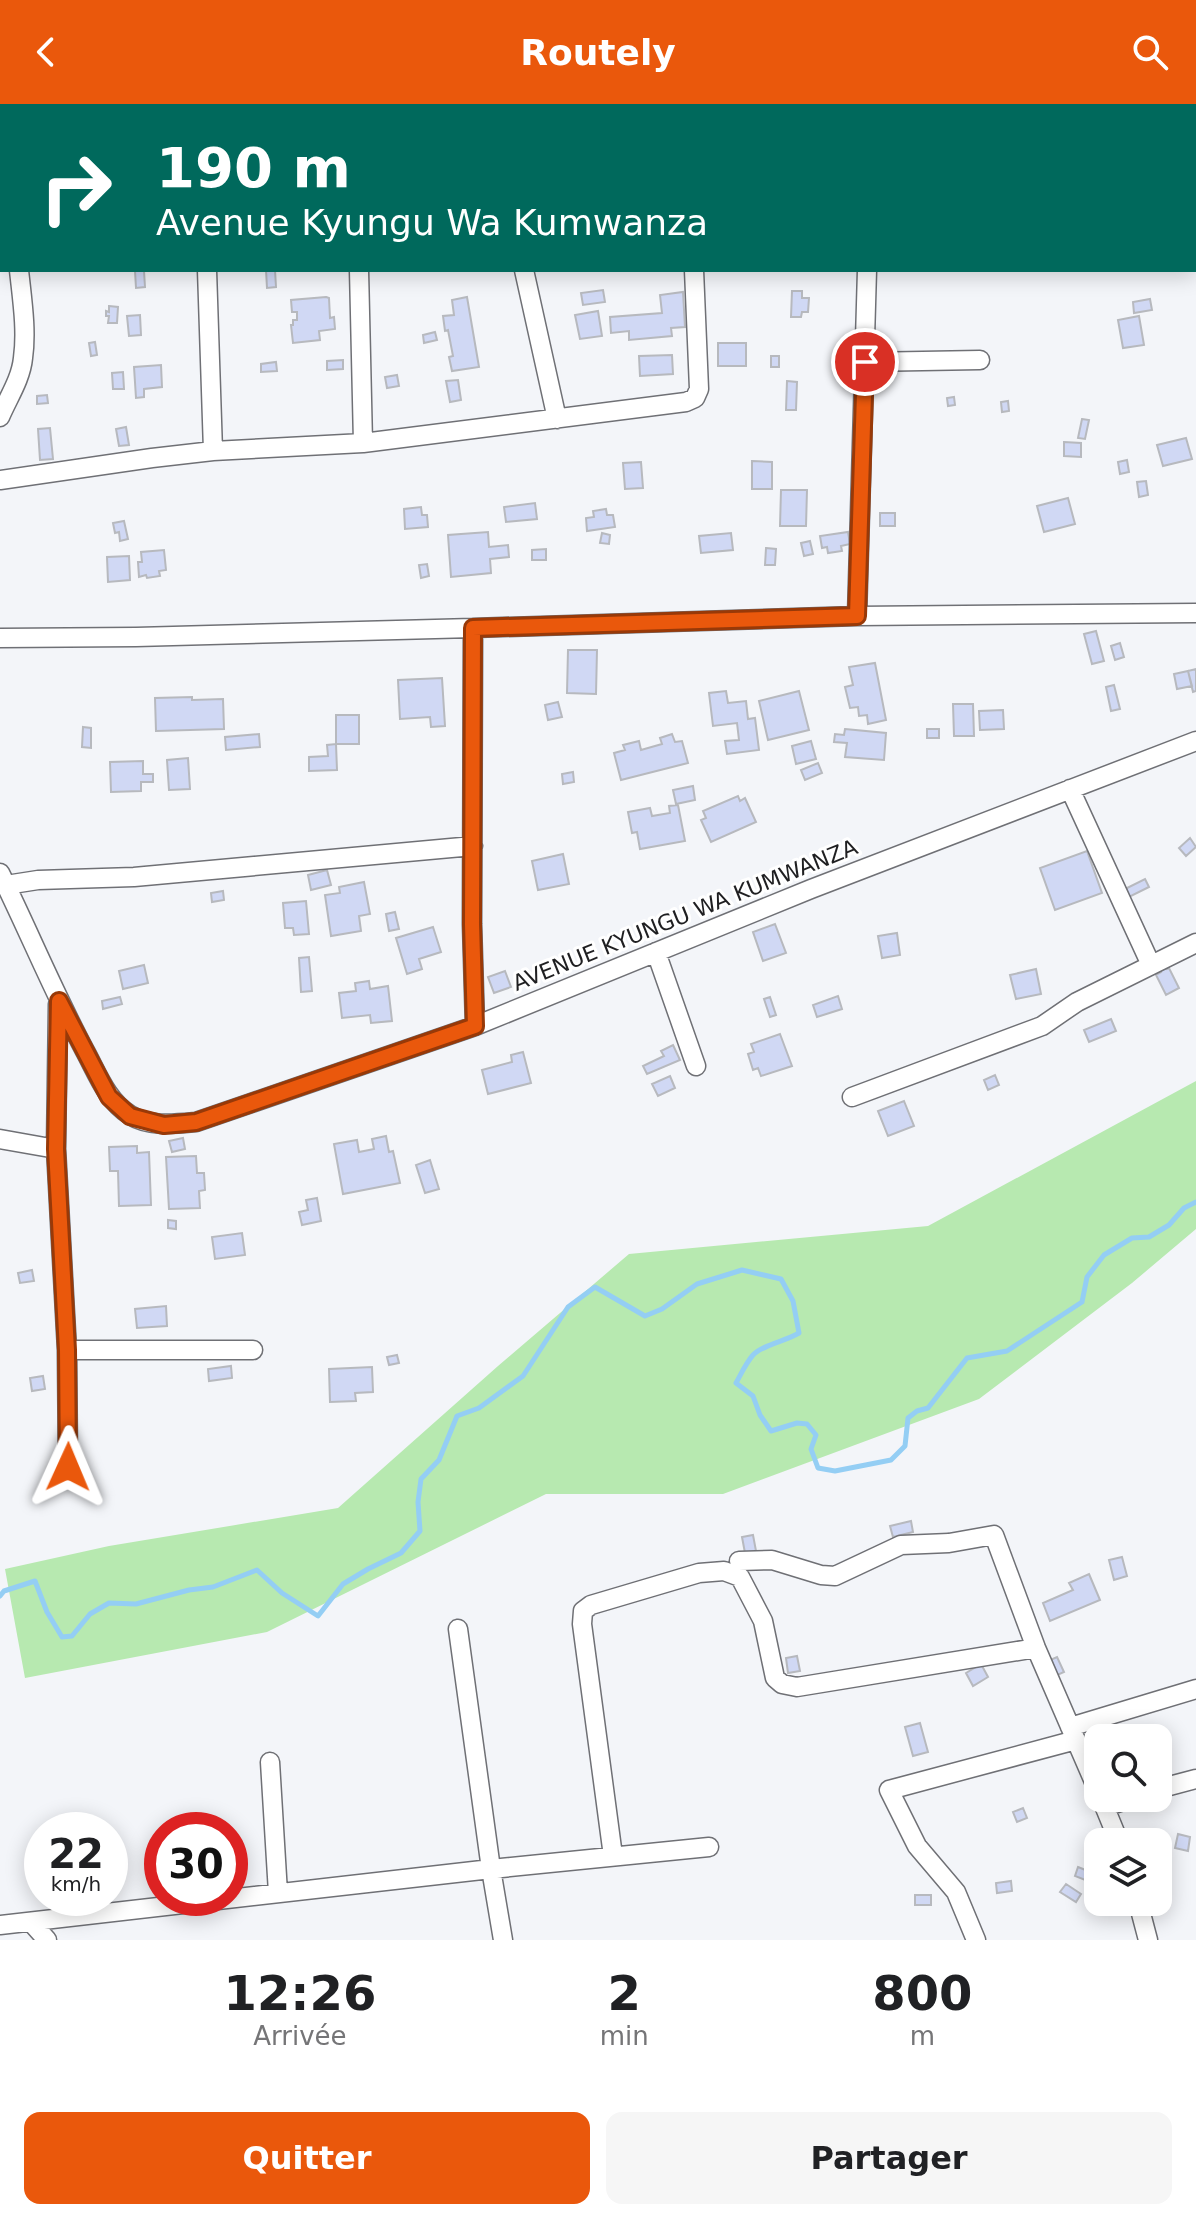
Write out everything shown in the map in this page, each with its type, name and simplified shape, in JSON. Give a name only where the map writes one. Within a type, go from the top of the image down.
[{"type":"street","points":[[0,417],[23,360],[25,331],[19,272]]},
{"type":"street","points":[[207,272],[213,451]]},
{"type":"street","points":[[359,272],[363,443]]},
{"type":"street","points":[[524,272],[557,419]]},
{"type":"street","points":[[0,473],[0,480],[213,451],[363,443],[686,402],[695,398],[699,389],[694,272]]},
{"type":"street","points":[[857,616],[867,272]]},
{"type":"street","points":[[865,362],[980,360]]},
{"type":"street","points":[[0,638],[136,637],[857,616],[1196,613]]},
{"type":"street","points":[[473,628],[472,924],[475,1026]]},
{"type":"street","name":"AVENUE KYUNGU WA KUMWANZA","points":[[3,879],[59,1001],[109,1097],[130,1116],[164,1125],[196,1122],[475,1026],[811,889],[1196,741]]},
{"type":"street","points":[[1070,789],[1151,965]]},
{"type":"street","points":[[3,879],[134,877],[473,846]]},
{"type":"street","points":[[852,1097],[1042,1026],[1077,1002],[1196,943]]},
{"type":"street","points":[[656,952],[696,1066]]},
{"type":"street","points":[[59,1001],[56,1149],[67,1350],[68,1467]]},
{"type":"street","points":[[0,1139],[56,1149]]},
{"type":"street","points":[[67,1350],[253,1350]]},
{"type":"street","points":[[739,1561],[772,1560],[821,1575],[835,1576],[901,1545],[949,1543],[994,1535],[1036,1648],[1084,1760]]},
{"type":"street","points":[[613,1856],[582,1624],[583,1611],[591,1605],[699,1573],[724,1571],[740,1577],[763,1621],[775,1678],[782,1684],[797,1687],[1036,1648]]},
{"type":"street","points":[[458,1629],[503,1940]]},
{"type":"street","points":[[976,1940],[956,1892],[917,1846],[889,1790],[1073,1734],[1196,1689]]},
{"type":"street","points":[[270,1762],[278,1893]]},
{"type":"street","points":[[1172,1785],[1196,1779]]},
{"type":"street","points":[[0,1925],[709,1847]]},
{"type":"street","points":[[1142,1916],[1148,1940]]},
{"type":"street","points":[[31,1922],[47,1940]]},
{"type":"green space","points":[[1196,1081],[1196,1229],[1132,1283],[979,1399],[723,1494],[546,1494],[267,1632],[25,1678],[5,1569],[109,1546],[338,1508],[629,1254],[928,1226]]},
{"type":"building","points":[[135,272],[144,272],[145,287],[136,288]]},
{"type":"building","points":[[266,272],[275,272],[276,287],[267,288]]},
{"type":"building","points":[[603,290],[605,302],[583,305],[581,293]]},
{"type":"building","points":[[792,291],[802,291],[802,298],[809,298],[808,312],[802,312],[801,317],[791,317]]},
{"type":"building","points":[[683,292],[685,327],[671,328],[672,336],[629,340],[629,331],[611,333],[610,317],[662,313],[660,295]]},
{"type":"building","points":[[467,297],[479,367],[452,371],[449,357],[453,356],[443,316],[454,315],[452,300]]},
{"type":"building","points":[[329,298],[330,318],[334,317],[335,329],[319,331],[320,340],[293,343],[291,325],[293,320],[297,320],[297,312],[292,312],[291,300]]},
{"type":"building","points":[[1150,299],[1152,310],[1134,313],[1133,302]]},
{"type":"building","points":[[109,306],[118,307],[117,323],[108,323],[106,311],[109,312]]},
{"type":"building","points":[[598,311],[602,336],[580,339],[575,315]]},
{"type":"building","points":[[140,315],[141,335],[129,336],[127,316]]},
{"type":"building","points":[[1139,316],[1144,345],[1123,348],[1118,320]]},
{"type":"building","points":[[435,332],[437,340],[424,343],[423,335]]},
{"type":"building","points":[[95,342],[97,355],[91,356],[89,343]]},
{"type":"building","points":[[718,343],[746,343],[746,366],[718,366]]},
{"type":"building","points":[[672,355],[673,374],[640,376],[639,356]]},
{"type":"building","points":[[771,356],[779,356],[779,367],[771,367]]},
{"type":"building","points":[[343,360],[343,369],[327,370],[327,361]]},
{"type":"building","points":[[276,362],[277,371],[261,372],[261,364]]},
{"type":"building","points":[[161,365],[162,387],[144,389],[144,397],[136,398],[134,367]]},
{"type":"building","points":[[123,372],[124,389],[113,389],[112,373]]},
{"type":"building","points":[[397,375],[399,386],[387,388],[385,377]]},
{"type":"building","points":[[458,380],[461,400],[450,402],[446,381]]},
{"type":"building","points":[[787,381],[797,382],[796,410],[786,410]]},
{"type":"building","points":[[47,395],[48,403],[37,404],[37,396]]},
{"type":"building","points":[[954,397],[955,405],[948,406],[947,398]]},
{"type":"building","points":[[1008,401],[1009,411],[1002,412],[1001,402]]},
{"type":"building","points":[[1082,419],[1089,420],[1085,439],[1078,438]]},
{"type":"building","points":[[126,427],[129,445],[119,446],[116,429]]},
{"type":"building","points":[[50,428],[53,459],[40,460],[38,429]]},
{"type":"building","points":[[1186,438],[1192,459],[1163,466],[1157,445]]},
{"type":"building","points":[[1064,442],[1081,443],[1081,457],[1064,456]]},
{"type":"building","points":[[1127,460],[1129,472],[1120,474],[1118,462]]},
{"type":"building","points":[[752,461],[772,462],[772,489],[752,489]]},
{"type":"building","points":[[641,462],[643,488],[625,489],[623,463]]},
{"type":"building","points":[[1146,481],[1148,495],[1139,497],[1137,482]]},
{"type":"building","points":[[781,490],[807,490],[806,526],[780,526]]},
{"type":"building","points":[[1068,498],[1075,524],[1044,532],[1037,506]]},
{"type":"building","points":[[535,503],[537,519],[506,522],[504,507]]},
{"type":"building","points":[[421,507],[422,515],[427,515],[428,527],[405,529],[404,509]]},
{"type":"building","points":[[606,509],[607,515],[613,515],[615,527],[587,531],[586,518],[594,517],[593,511]]},
{"type":"building","points":[[880,513],[895,513],[895,526],[880,526]]},
{"type":"building","points":[[124,521],[128,539],[120,541],[113,523]]},
{"type":"building","points":[[488,532],[489,547],[508,545],[509,557],[490,559],[491,573],[451,577],[448,535]]},
{"type":"building","points":[[848,532],[850,544],[841,546],[842,551],[828,553],[827,547],[822,548],[820,536]]},
{"type":"building","points":[[602,533],[610,535],[609,544],[600,543]]},
{"type":"building","points":[[731,533],[733,550],[701,553],[699,536]]},
{"type":"building","points":[[810,541],[813,554],[804,556],[801,543]]},
{"type":"building","points":[[766,548],[776,549],[775,565],[765,565]]},
{"type":"building","points":[[546,549],[546,560],[532,560],[532,550]]},
{"type":"building","points":[[164,550],[166,570],[159,571],[160,576],[139,577],[141,552]]},
{"type":"building","points":[[129,556],[130,580],[108,582],[107,557]]},
{"type":"building","points":[[427,564],[429,576],[421,578],[419,565]]},
{"type":"building","points":[[1096,631],[1104,661],[1092,664],[1084,634]]},
{"type":"building","points":[[1120,643],[1124,657],[1115,660],[1111,646]]},
{"type":"building","points":[[568,650],[597,650],[596,694],[567,693]]},
{"type":"building","points":[[875,663],[886,720],[868,724],[867,715],[859,716],[858,707],[850,708],[845,687],[853,685],[849,667]]},
{"type":"building","points":[[1196,669],[1196,691],[1193,692],[1188,671]]},
{"type":"building","points":[[1188,671],[1192,686],[1177,689],[1174,674]]},
{"type":"building","points":[[442,678],[445,726],[431,727],[430,717],[400,719],[398,680]]},
{"type":"building","points":[[1114,685],[1120,709],[1111,711],[1106,687]]},
{"type":"building","points":[[726,691],[728,703],[746,701],[748,719],[755,718],[759,750],[727,754],[725,741],[739,740],[737,723],[713,726],[709,693]]},
{"type":"building","points":[[799,691],[809,730],[768,740],[759,701]]},
{"type":"building","points":[[192,697],[192,700],[223,699],[224,729],[156,731],[155,698]]},
{"type":"building","points":[[558,702],[562,717],[548,720],[545,705]]},
{"type":"building","points":[[953,704],[973,704],[974,736],[954,736]]},
{"type":"building","points":[[1003,710],[1004,729],[980,730],[979,711]]},
{"type":"building","points":[[336,715],[359,715],[359,744],[336,744]]},
{"type":"building","points":[[83,727],[91,728],[91,748],[82,747]]},
{"type":"building","points":[[845,729],[886,733],[884,760],[845,757],[847,743],[834,742],[835,734],[844,735]]},
{"type":"building","points":[[927,729],[939,729],[939,738],[927,738]]},
{"type":"building","points":[[259,734],[260,747],[226,750],[225,737]]},
{"type":"building","points":[[672,734],[675,742],[682,741],[688,763],[621,780],[614,753],[625,750],[623,745],[639,741],[641,750],[662,744],[660,738]]},
{"type":"building","points":[[811,741],[816,759],[796,764],[792,746]]},
{"type":"building","points":[[336,744],[337,770],[309,771],[309,757],[328,756],[327,745]]},
{"type":"building","points":[[188,758],[190,789],[169,790],[167,760]]},
{"type":"building","points":[[143,761],[143,774],[153,774],[153,782],[141,782],[141,791],[111,792],[110,762]]},
{"type":"building","points":[[818,763],[822,773],[805,780],[801,770]]},
{"type":"building","points":[[573,772],[574,782],[563,784],[562,774]]},
{"type":"building","points":[[693,786],[695,800],[676,804],[673,790]]},
{"type":"building","points":[[738,796],[740,801],[745,798],[756,822],[711,842],[701,820],[706,818],[703,811]]},
{"type":"building","points":[[678,805],[685,841],[640,849],[637,832],[632,833],[628,812],[650,808],[652,816],[670,813],[669,806]]},
{"type":"building","points":[[1190,838],[1196,847],[1186,856],[1179,848]]},
{"type":"building","points":[[1087,851],[1102,893],[1055,910],[1040,868]]},
{"type":"building","points":[[563,854],[569,884],[538,890],[532,861]]},
{"type":"building","points":[[327,870],[331,885],[311,890],[308,875]]},
{"type":"building","points":[[1145,879],[1149,887],[1127,898],[1123,890]]},
{"type":"building","points":[[364,882],[370,914],[359,916],[361,931],[331,936],[325,895],[340,893],[339,887]]},
{"type":"building","points":[[223,891],[224,900],[212,902],[211,893]]},
{"type":"building","points":[[306,901],[309,934],[294,935],[293,928],[285,928],[283,903]]},
{"type":"building","points":[[395,912],[399,929],[389,931],[386,914]]},
{"type":"building","points":[[775,924],[786,953],[763,961],[753,932]]},
{"type":"building","points":[[433,927],[441,952],[419,959],[422,969],[407,974],[396,938]]},
{"type":"building","points":[[897,933],[900,955],[882,958],[878,936]]},
{"type":"building","points":[[309,957],[312,991],[301,992],[299,958]]},
{"type":"building","points":[[1163,962],[1179,988],[1166,995],[1156,975],[1161,972],[1158,965]]},
{"type":"building","points":[[144,965],[148,983],[123,989],[119,971]]},
{"type":"building","points":[[1036,969],[1041,994],[1016,999],[1010,975]]},
{"type":"building","points":[[505,971],[511,987],[494,993],[488,977]]},
{"type":"building","points":[[369,981],[370,989],[388,986],[392,1021],[371,1023],[370,1015],[342,1018],[339,993],[356,991],[355,983]]},
{"type":"building","points":[[838,996],[842,1009],[817,1017],[813,1005]]},
{"type":"building","points":[[120,997],[122,1004],[103,1009],[102,1001]]},
{"type":"building","points":[[770,997],[776,1015],[770,1017],[764,999]]},
{"type":"building","points":[[1111,1019],[1116,1031],[1089,1042],[1084,1030]]},
{"type":"building","points":[[780,1034],[792,1066],[761,1076],[758,1068],[753,1070],[748,1054],[754,1052],[751,1044]]},
{"type":"building","points":[[673,1045],[680,1060],[647,1074],[643,1066],[664,1056],[661,1051]]},
{"type":"building","points":[[523,1052],[531,1083],[488,1094],[482,1070],[512,1062],[511,1055]]},
{"type":"building","points":[[995,1075],[999,1085],[988,1090],[984,1080]]},
{"type":"building","points":[[670,1076],[675,1088],[658,1096],[652,1084]]},
{"type":"building","points":[[904,1101],[914,1126],[888,1136],[878,1111]]},
{"type":"building","points":[[386,1136],[389,1152],[393,1151],[400,1183],[343,1194],[334,1144],[357,1140],[359,1152],[374,1149],[372,1139]]},
{"type":"building","points":[[183,1138],[185,1149],[172,1152],[169,1141]]},
{"type":"building","points":[[137,1146],[137,1153],[149,1152],[151,1205],[119,1206],[118,1171],[110,1171],[109,1147]]},
{"type":"building","points":[[196,1156],[197,1173],[204,1173],[205,1190],[199,1191],[200,1208],[169,1209],[166,1157]]},
{"type":"building","points":[[430,1160],[439,1189],[425,1193],[416,1165]]},
{"type":"building","points":[[317,1198],[321,1221],[302,1225],[299,1212],[308,1210],[306,1200]]},
{"type":"building","points":[[168,1220],[176,1221],[176,1229],[168,1228]]},
{"type":"building","points":[[242,1233],[245,1255],[215,1259],[212,1237]]},
{"type":"building","points":[[32,1270],[34,1281],[20,1283],[18,1273]]},
{"type":"building","points":[[166,1306],[167,1326],[137,1328],[135,1309]]},
{"type":"building","points":[[397,1355],[399,1363],[389,1365],[387,1357]]},
{"type":"building","points":[[231,1366],[232,1378],[209,1381],[208,1369]]},
{"type":"building","points":[[372,1367],[373,1392],[355,1393],[356,1401],[330,1402],[329,1369]]},
{"type":"building","points":[[43,1376],[45,1389],[32,1391],[30,1378]]},
{"type":"building","points":[[911,1521],[913,1532],[893,1537],[890,1526]]},
{"type":"building","points":[[753,1535],[756,1551],[745,1553],[742,1537]]},
{"type":"building","points":[[1122,1557],[1127,1576],[1114,1580],[1109,1560]]},
{"type":"building","points":[[1089,1574],[1100,1600],[1050,1621],[1043,1603],[1073,1590],[1069,1583]]},
{"type":"building","points":[[797,1656],[800,1671],[788,1673],[786,1658]]},
{"type":"building","points":[[1057,1657],[1064,1672],[1055,1676],[1048,1661]]},
{"type":"building","points":[[981,1664],[988,1677],[973,1686],[966,1673]]},
{"type":"building","points":[[920,1723],[928,1752],[913,1756],[905,1727]]},
{"type":"building","points":[[1023,1808],[1027,1818],[1017,1822],[1013,1812]]},
{"type":"building","points":[[1178,1834],[1190,1837],[1188,1851],[1175,1848]]},
{"type":"building","points":[[1078,1867],[1084,1869],[1084,1880],[1075,1876]]},
{"type":"building","points":[[1011,1881],[1012,1891],[997,1893],[996,1883]]},
{"type":"building","points":[[1066,1884],[1081,1894],[1076,1902],[1060,1892]]},
{"type":"building","points":[[915,1895],[931,1895],[931,1905],[915,1905]]},
{"type":"waterway","points":[[0,1596],[4,1591],[35,1581],[47,1612],[62,1637],[72,1636],[90,1614],[109,1603],[136,1604],[213,1587],[257,1570],[282,1593],[318,1616],[343,1584],[401,1553],[420,1531],[418,1502],[421,1479],[439,1460],[457,1416],[479,1408],[523,1376],[568,1307],[595,1287],[645,1316],[662,1309],[697,1284],[742,1270],[781,1279],[793,1301],[799,1333],[753,1355],[736,1383],[753,1396],[760,1415],[771,1431],[797,1423],[807,1424],[816,1435],[811,1449],[818,1468],[835,1471],[891,1460],[905,1446],[908,1418],[928,1408],[967,1358],[1007,1351],[1082,1302],[1087,1277],[1104,1255],[1132,1238],[1149,1237],[1196,1202]]},
{"type":"route","points":[[68,1467],[67,1350],[56,1149],[59,1001],[109,1097],[130,1116],[164,1125],[196,1122],[475,1026],[472,924],[473,628],[857,616],[865,362]]}]
